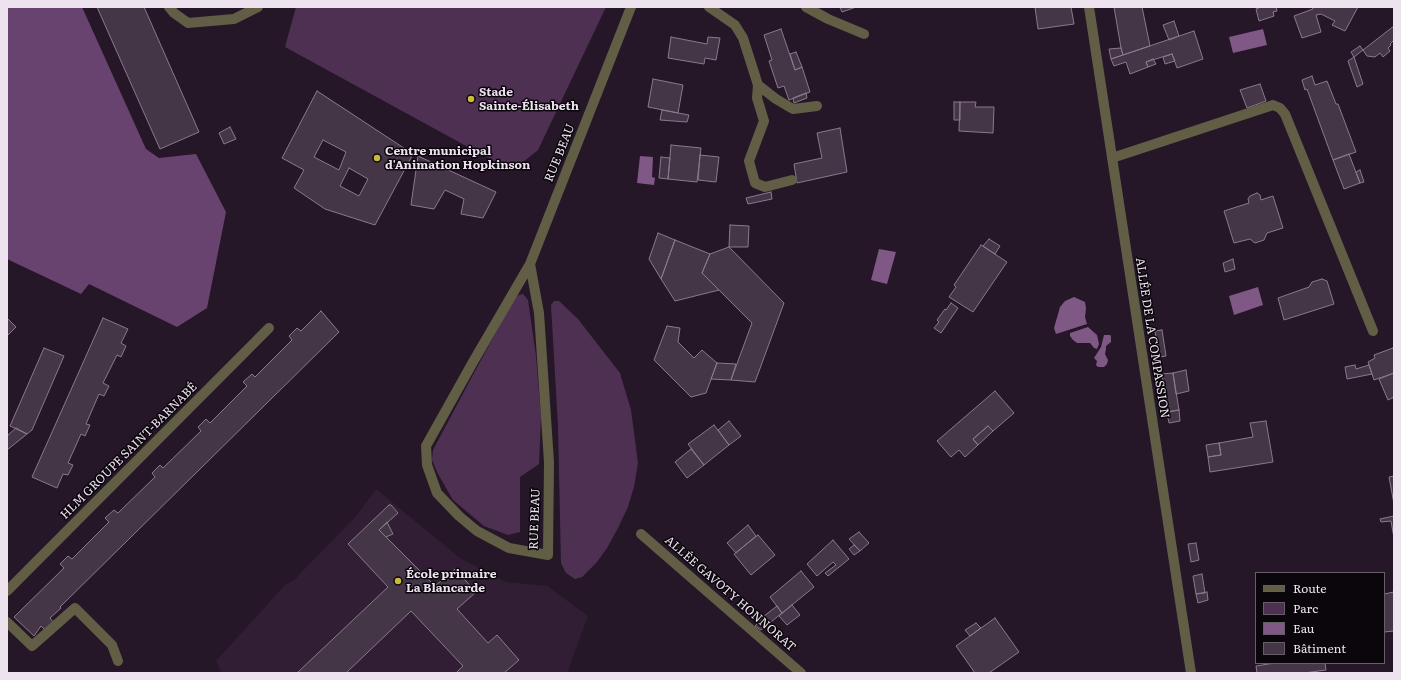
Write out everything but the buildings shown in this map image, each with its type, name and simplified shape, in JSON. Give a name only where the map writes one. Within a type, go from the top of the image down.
[{"type":"street","points":[[170,7],[174,13],[188,23],[234,19],[258,7]]},
{"type":"street","name":"RUE BEAU","points":[[530,264],[539,313],[549,462],[548,555],[509,548],[477,531],[459,516],[437,493],[427,465],[426,446],[530,264],[631,7]]},
{"type":"street","points":[[709,7],[735,25],[743,38],[758,85],[757,98],[764,121],[749,161],[755,183],[765,187],[792,180]]},
{"type":"street","points":[[806,7],[828,19],[864,34]]},
{"type":"street","name":"ALLÉE DE LA COMPASSION","points":[[1089,7],[1191,673]]},
{"type":"street","points":[[758,85],[776,99],[793,109],[817,106]]},
{"type":"street","points":[[1112,158],[1273,105],[1280,108],[1285,114],[1373,331]]},
{"type":"street","name":"HLM GROUPE SAINT-BARNABÉ","points":[[7,592],[270,328]]},
{"type":"street","name":"ALLÉE GAVOTY HONNORAT","points":[[641,534],[801,673]]},
{"type":"street","points":[[7,622],[32,646],[75,608],[112,644],[118,661]]},
{"type":"shaded area","points":[[7,7],[82,7],[146,149],[159,158],[196,154],[226,212],[207,308],[177,327],[89,284],[81,294],[7,259]]},
{"type":"shaded area","name":"École primaire La Blancarde","points":[[376,489],[460,558],[506,582],[547,586],[588,616],[567,673],[222,673],[216,661],[284,586],[295,579],[357,515]]},
{"type":"green space","name":"Stade Sainte-Élisabeth","points":[[296,7],[606,7],[538,150],[512,171],[285,47]]},
{"type":"green space","points":[[523,294],[528,300],[536,356],[541,417],[539,464],[520,477],[520,532],[508,535],[484,526],[453,500],[432,460],[433,450],[515,298]]},
{"type":"green space","points":[[554,301],[559,301],[578,319],[620,373],[631,410],[638,463],[634,487],[628,507],[618,528],[597,562],[582,577],[575,579],[566,573],[561,563],[558,426],[551,305]]},
{"type":"water","points":[[1263,29],[1267,45],[1233,53],[1229,37]]},
{"type":"water","points":[[640,156],[653,157],[652,177],[655,178],[654,185],[637,183]]},
{"type":"water","points":[[879,249],[896,252],[887,284],[871,280]]},
{"type":"water","points":[[1258,287],[1263,305],[1234,315],[1229,296]]},
{"type":"water","points":[[1074,297],[1085,302],[1085,317],[1087,324],[1056,334],[1054,328],[1060,307],[1065,301]]},
{"type":"water","points":[[1088,327],[1097,335],[1099,344],[1097,349],[1090,343],[1077,343],[1070,336],[1070,333]]},
{"type":"water","points":[[1104,335],[1111,336],[1111,342],[1106,346],[1105,354],[1108,360],[1104,367],[1098,367],[1096,365],[1097,361],[1094,358],[1101,347]]},
{"type":"place","name":"Stade Sainte-Élisabeth","points":[[471,99]]},
{"type":"place","name":"Centre municipal d'Animation Hopkinson","points":[[377,158]]},
{"type":"place","name":"École primaire La Blancarde","points":[[398,581]]}]
